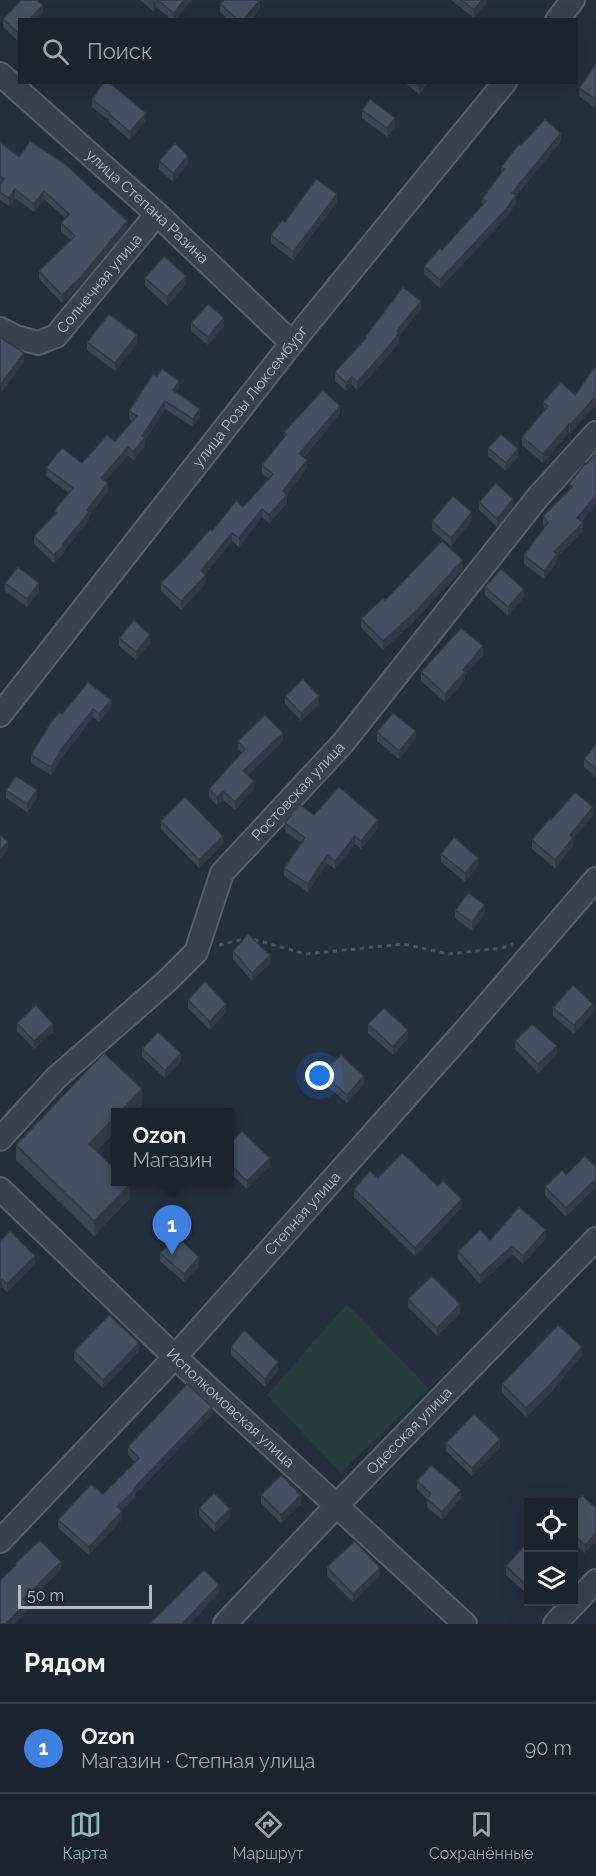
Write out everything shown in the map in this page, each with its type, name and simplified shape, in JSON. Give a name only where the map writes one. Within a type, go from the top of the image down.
[{"type":"street","points":[[559,18],[573,0]]},
{"type":"street","name":"улица Степана Разина","points":[[0,74],[157,214],[292,344]]},
{"type":"street","name":"улица Розы Люксембург","points":[[0,715],[292,344],[503,84]]},
{"type":"street","name":"Солнечная улица","points":[[0,329],[38,343],[56,336],[157,214]]},
{"type":"street","name":"Ростовская улица","points":[[0,1139],[56,1078],[167,981],[196,952],[222,873],[344,743],[538,498],[596,433]]},
{"type":"street","name":"Степная улица","points":[[0,1541],[175,1357],[463,1033],[596,879]]},
{"type":"street","name":"Исполкомовская улица","points":[[0,1189],[175,1357],[465,1624]]},
{"type":"street","name":"Одесская улица","points":[[225,1624],[596,1239]]},
{"type":"street","points":[[555,1624],[596,1581]]},
{"type":"path","points":[[196,952],[248,938],[306,954],[403,944],[449,954],[502,948],[523,939]]},
{"type":"green space","points":[[347,1304],[428,1388],[341,1473],[267,1395]]},
{"type":"building","points":[[21,0],[37,0],[43,5],[31,18],[18,18],[17,32],[3,19]]},
{"type":"building","points":[[157,0],[184,0],[174,13]]},
{"type":"building","points":[[224,0],[260,0],[245,18],[236,18],[220,4]]},
{"type":"building","points":[[461,0],[482,0],[474,10]]},
{"type":"building","points":[[596,64],[596,99],[595,99],[579,88]]},
{"type":"building","points":[[103,84],[111,84],[146,113],[130,132],[92,99]]},
{"type":"building","points":[[370,99],[395,118],[387,128],[362,110]]},
{"type":"building","points":[[545,119],[561,133],[512,193],[516,195],[506,209],[440,280],[424,266],[440,248],[442,250],[486,201],[482,199],[504,169],[501,167],[519,144],[521,145]]},
{"type":"building","points":[[30,141],[65,164],[127,221],[81,277],[62,295],[39,271],[75,236],[61,223],[69,214],[44,191],[34,204],[15,189],[9,198],[0,192],[0,185],[4,179],[0,176],[0,142],[19,157]]},
{"type":"building","points":[[175,143],[188,156],[173,173],[159,161]]},
{"type":"building","points":[[316,179],[337,194],[293,252],[271,235],[282,220],[285,222]]},
{"type":"building","points":[[164,256],[186,276],[167,297],[145,278]]},
{"type":"building","points":[[403,287],[421,301],[397,331],[399,333],[384,352],[357,382],[352,377],[346,383],[335,372],[366,338]]},
{"type":"building","points":[[208,304],[224,318],[208,337],[191,323]]},
{"type":"building","points":[[109,314],[137,335],[115,363],[87,342]]},
{"type":"building","points":[[0,337],[24,353],[1,384],[0,384]]},
{"type":"building","points":[[596,365],[596,396],[543,454],[522,437],[548,406],[543,402],[561,382],[575,395]]},
{"type":"building","points":[[162,369],[179,381],[173,390],[200,409],[193,419],[165,401],[142,436],[145,438],[133,452],[128,447],[101,478],[108,483],[87,510],[89,512],[54,555],[34,536],[56,513],[54,511],[73,488],[46,468],[62,448],[82,463],[107,435],[115,441],[137,416],[129,411],[153,374],[157,376]]},
{"type":"building","points":[[323,390],[340,406],[299,454],[307,460],[283,491],[287,495],[269,515],[262,509],[239,538],[232,533],[201,571],[206,575],[181,601],[161,583],[210,529],[212,531],[236,501],[243,507],[273,474],[262,465],[286,435],[284,432]]},
{"type":"building","points":[[501,434],[518,449],[506,463],[488,448]]},
{"type":"building","points":[[596,454],[596,495],[577,518],[583,523],[554,552],[557,554],[544,571],[524,555],[548,522],[543,516],[572,487],[569,484],[585,463]]},
{"type":"building","points":[[496,483],[513,499],[497,519],[479,502]]},
{"type":"building","points":[[453,496],[472,512],[451,538],[432,521]]},
{"type":"building","points":[[442,541],[463,560],[414,613],[383,641],[361,619],[383,598],[385,600]]},
{"type":"building","points":[[18,567],[39,583],[27,599],[5,583]]},
{"type":"building","points":[[501,569],[524,589],[508,607],[485,587]]},
{"type":"building","points":[[134,620],[150,635],[136,652],[119,638]]},
{"type":"building","points":[[461,628],[483,646],[463,670],[465,672],[445,694],[421,672]]},
{"type":"building","points":[[303,679],[319,696],[301,713],[285,696]]},
{"type":"building","points":[[88,682],[111,700],[99,714],[93,709],[61,750],[51,767],[31,755],[59,712],[62,714]]},
{"type":"building","points":[[393,713],[416,731],[399,751],[377,732]]},
{"type":"building","points":[[265,715],[283,733],[243,771],[254,781],[235,802],[223,791],[217,797],[209,789],[245,749],[238,741]]},
{"type":"building","points":[[596,744],[596,769],[584,759]]},
{"type":"building","points":[[16,776],[37,790],[27,804],[6,790]]},
{"type":"building","points":[[339,787],[378,820],[361,841],[355,836],[335,861],[327,855],[308,884],[284,868],[305,838],[285,823],[299,804],[314,815]]},
{"type":"building","points":[[575,792],[593,807],[570,835],[573,838],[555,860],[532,840]]},
{"type":"building","points":[[185,797],[223,836],[199,860],[161,821]]},
{"type":"building","points":[[0,834],[8,842],[0,851]]},
{"type":"building","points":[[454,837],[478,858],[465,873],[441,854]]},
{"type":"building","points":[[468,893],[485,905],[472,922],[455,910]]},
{"type":"building","points":[[248,934],[270,955],[252,973],[233,951]]},
{"type":"building","points":[[205,981],[226,1004],[210,1022],[188,1000]]},
{"type":"building","points":[[573,985],[593,1004],[574,1025],[553,1008]]},
{"type":"building","points":[[36,1005],[53,1024],[34,1041],[17,1023]]},
{"type":"building","points":[[384,1008],[408,1030],[393,1047],[368,1024]]},
{"type":"building","points":[[532,1024],[557,1046],[538,1064],[515,1041]]},
{"type":"building","points":[[158,1032],[181,1053],[165,1070],[142,1049]]},
{"type":"building","points":[[104,1053],[142,1089],[124,1108],[111,1108],[111,1121],[89,1144],[111,1165],[111,1186],[128,1186],[94,1221],[16,1145]]},
{"type":"building","points":[[341,1055],[364,1076],[347,1095],[322,1073]]},
{"type":"building","points":[[242,1131],[270,1158],[247,1181],[234,1168],[234,1140]]},
{"type":"building","points":[[402,1153],[438,1186],[443,1181],[462,1199],[415,1248],[354,1189],[370,1171],[378,1178]]},
{"type":"building","points":[[585,1156],[596,1167],[596,1179],[566,1208],[545,1187],[562,1170],[566,1175]]},
{"type":"building","points":[[519,1207],[546,1230],[523,1256],[512,1246],[480,1275],[458,1251],[480,1230],[490,1240]]},
{"type":"building","points":[[10,1231],[35,1256],[7,1284],[2,1279],[0,1281],[0,1241]]},
{"type":"building","points":[[177,1236],[199,1257],[184,1274],[160,1253]]},
{"type":"building","points":[[432,1276],[460,1304],[437,1328],[408,1299]]},
{"type":"building","points":[[109,1315],[139,1343],[103,1380],[74,1351]]},
{"type":"building","points":[[558,1325],[582,1347],[552,1383],[526,1408],[502,1384]]},
{"type":"building","points":[[244,1330],[278,1362],[265,1379],[231,1347]]},
{"type":"building","points":[[187,1384],[212,1407],[117,1507],[122,1511],[89,1547],[58,1520],[91,1484],[103,1494],[139,1458],[128,1447]]},
{"type":"building","points":[[474,1414],[500,1439],[472,1468],[446,1443]]},
{"type":"building","points":[[431,1465],[461,1490],[442,1512],[427,1499],[431,1494],[417,1481]]},
{"type":"building","points":[[281,1475],[301,1495],[281,1515],[261,1495]]},
{"type":"building","points":[[214,1493],[230,1509],[215,1524],[199,1508]]},
{"type":"building","points":[[582,1495],[596,1508],[596,1533],[585,1545],[578,1539],[578,1499]]},
{"type":"building","points":[[40,1540],[61,1562],[23,1599],[27,1603],[5,1624],[0,1624],[0,1580]]},
{"type":"building","points":[[355,1541],[380,1568],[353,1594],[327,1567]]},
{"type":"building","points":[[524,1546],[524,1583],[506,1566]]},
{"type":"building","points":[[204,1570],[219,1585],[182,1624],[149,1624]]},
{"type":"place","name":"Ozon","points":[[172,1255]]}]
